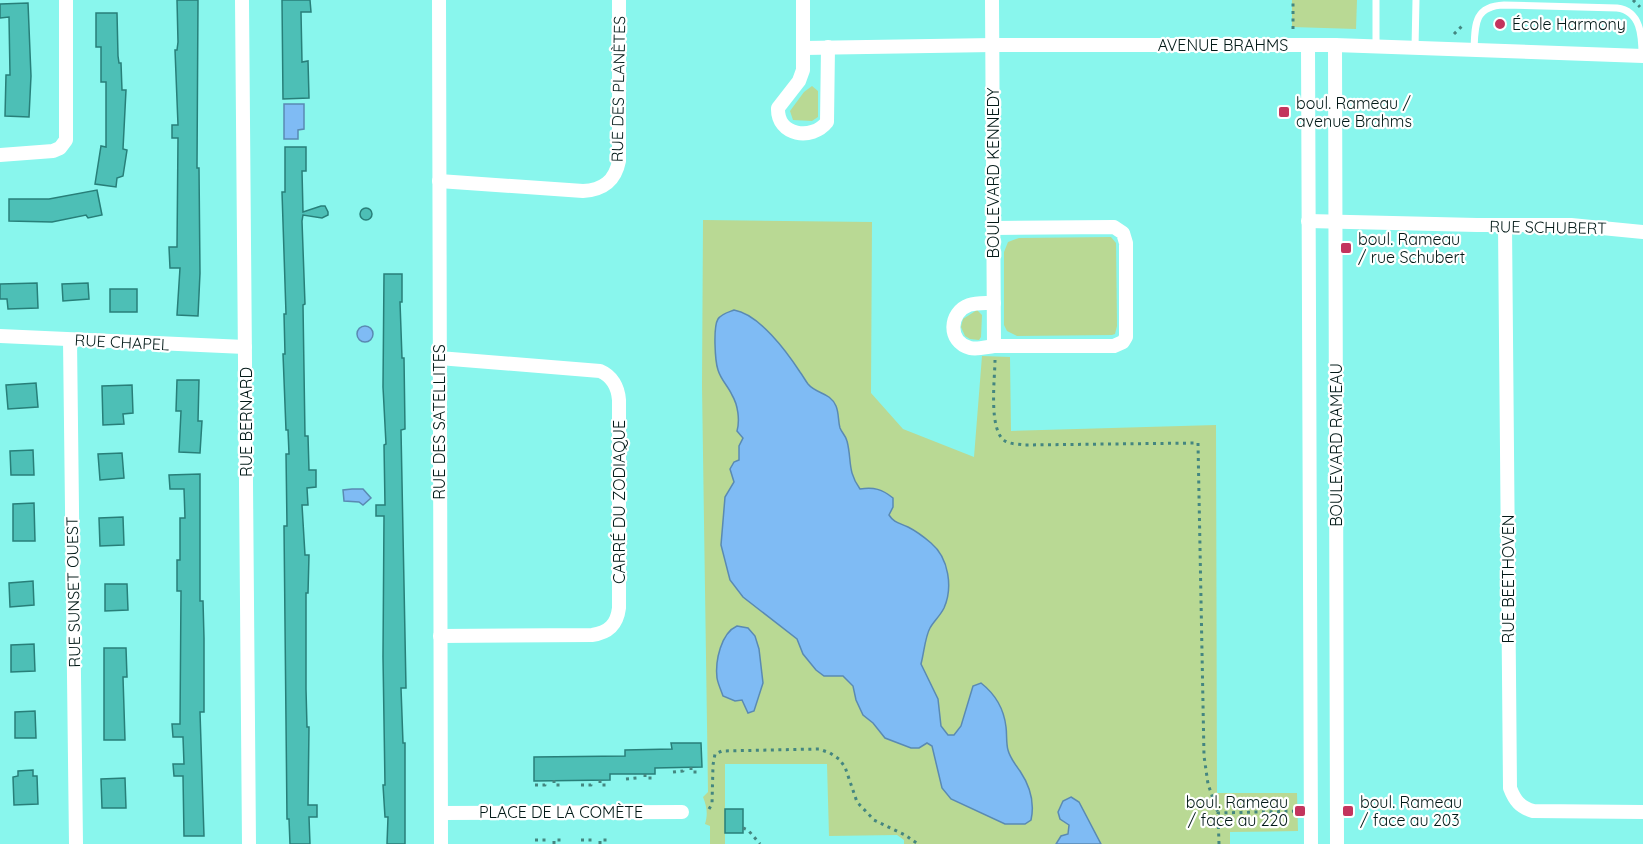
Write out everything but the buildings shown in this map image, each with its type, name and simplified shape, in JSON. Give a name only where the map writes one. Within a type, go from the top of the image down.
[{"type":"street","points":[[0,155],[53,150],[64,144],[66,140],[66,0]]},
{"type":"street","name":"RUE BERNARD","points":[[242,0],[249,844]]},
{"type":"street","name":"RUE DES SATELLITES","points":[[439,0],[441,844]]},
{"type":"street","name":"RUE DES PLANÈTES","points":[[439,181],[583,191],[598,189],[610,182],[619,161],[619,0]]},
{"type":"street","points":[[803,0],[804,48],[801,76],[782,102],[778,113],[783,126],[794,132],[818,130],[827,122],[828,47]]},
{"type":"street","name":"BOULEVARD KENNEDY","points":[[992,0],[994,351]]},
{"type":"street","name":"AVENUE BRAHMS","points":[[804,48],[993,45],[1335,45],[1642,56]]},
{"type":"street","name":"BOULEVARD RAMEAU","points":[[1308,45],[1310,553],[1305,811],[1311,844]]},
{"type":"street","name":"BOULEVARD RAMEAU","points":[[1335,45],[1337,844]]},
{"type":"street","name":"RUE SCHUBERT","points":[[1308,221],[1571,225],[1643,232]]},
{"type":"street","name":"RUE BEETHOVEN","points":[[1505,225],[1510,788],[1517,803],[1533,812],[1643,812]]},
{"type":"street","points":[[993,228],[1114,227],[1120,229],[1126,243],[1126,337],[1123,342],[1114,346],[994,351],[969,347],[958,340],[953,330],[954,317],[963,308],[975,303],[994,303]]},
{"type":"street","name":"RUE CHAPEL","points":[[0,336],[245,347]]},
{"type":"street","name":"RUE SUNSET OUEST","points":[[70,340],[76,844]]},
{"type":"street","name":"CARRÉ DU ZODIAQUE","points":[[439,358],[600,371],[613,381],[619,400],[619,608],[617,620],[604,632],[592,635],[440,636]]},
{"type":"street","points":[[1310,553],[1336,553]]},
{"type":"street","points":[[1305,811],[1337,811]]},
{"type":"street","name":"PLACE DE LA COMÈTE","points":[[441,813],[682,812]]},
{"type":"lane","points":[[1376,0],[1376,46]]},
{"type":"lane","points":[[1415,48],[1416,0]]},
{"type":"lane","points":[[1474,50],[1475,27],[1481,12],[1490,6],[1617,8],[1630,13],[1638,23],[1642,56]]},
{"type":"path","points":[[1293,0],[1293,29]]},
{"type":"path","points":[[994,351],[994,416],[998,433],[1006,442],[1024,445],[1198,443],[1204,756],[1208,784],[1218,813],[1219,844]]},
{"type":"path","points":[[709,809],[712,804],[715,754],[722,751],[819,749],[839,759],[845,767],[857,802],[874,820],[918,844]]},
{"type":"path","points":[[673,772],[683,771],[683,767]]},
{"type":"path","points":[[691,767],[691,772],[700,772]]},
{"type":"path","points":[[626,778],[637,778],[636,774]]},
{"type":"path","points":[[645,774],[645,778],[654,778]]},
{"type":"path","points":[[535,785],[545,785],[545,780]]},
{"type":"path","points":[[554,780],[554,785],[563,785]]},
{"type":"path","points":[[581,785],[591,784],[591,780]]},
{"type":"path","points":[[600,780],[600,785],[609,785]]},
{"type":"path","points":[[1218,813],[1305,811]]},
{"type":"path","points":[[743,828],[748,830],[760,844]]},
{"type":"path","points":[[535,840],[546,840],[546,844]]},
{"type":"path","points":[[554,844],[554,840],[563,840]]},
{"type":"path","points":[[581,840],[592,840],[592,844]]},
{"type":"path","points":[[600,844],[600,840],[609,840]]},
{"type":"green space","points":[[1292,0],[1357,0],[1356,29],[1292,27]]},
{"type":"green space","points":[[812,86],[818,91],[818,117],[812,121],[793,120],[790,111],[804,92]]},
{"type":"green space","points":[[703,220],[872,222],[871,393],[903,429],[974,457],[982,356],[1010,357],[1011,431],[1216,425],[1217,793],[1297,793],[1298,831],[1230,832],[1230,844],[904,844],[904,840],[897,835],[829,836],[827,764],[725,764],[725,844],[710,844],[710,826],[705,824],[707,810],[703,797],[708,792],[702,386]]},
{"type":"green space","points":[[1111,237],[1116,243],[1117,326],[1115,334],[1017,336],[1007,331],[1004,325],[1004,252],[1008,242],[1019,238]]},
{"type":"green space","points":[[977,310],[982,315],[979,340],[965,336],[961,327],[963,319]]},
{"type":"water","points":[[284,104],[304,104],[304,129],[298,130],[298,139],[284,139]]},
{"type":"water","points":[[734,310],[743,313],[762,326],[788,354],[808,384],[833,401],[837,409],[840,428],[847,441],[853,477],[860,489],[878,489],[893,498],[893,507],[889,515],[891,518],[923,536],[942,557],[948,574],[947,600],[928,632],[921,664],[938,699],[941,726],[948,735],[954,735],[961,726],[973,686],[981,683],[995,697],[1005,720],[1009,753],[1024,777],[1031,794],[1031,820],[1025,824],[1005,824],[951,799],[942,788],[932,746],[927,743],[919,748],[911,748],[885,738],[863,715],[853,686],[843,676],[824,676],[816,670],[803,654],[797,639],[743,597],[730,580],[721,545],[725,497],[734,482],[730,469],[734,462],[739,460],[739,446],[743,438],[737,431],[736,403],[718,370],[715,336],[718,319],[723,314]]},
{"type":"water","points":[[362,326],[368,326],[373,334],[371,340],[362,342],[357,337],[357,331]]},
{"type":"water","points":[[363,489],[371,498],[363,505],[359,502],[344,501],[343,490]]},
{"type":"water","points":[[737,626],[748,628],[755,636],[759,649],[763,683],[754,711],[748,713],[742,700],[735,701],[723,696],[717,678],[720,648],[727,635]]},
{"type":"water","points":[[1071,797],[1079,802],[1101,844],[1056,844],[1061,836],[1068,834],[1069,825],[1060,819],[1058,812],[1063,801]]},
{"type":"place","name":"École Harmony","points":[[1500,24]]},
{"type":"place","name":"boul. Rameau / avenue Brahms","points":[[1284,112]]},
{"type":"place","name":"boul. Rameau / rue Schubert","points":[[1346,248]]},
{"type":"place","name":"boul. Rameau / face au 220","points":[[1300,811]]},
{"type":"place","name":"boul. Rameau / face au 203","points":[[1348,811]]}]
